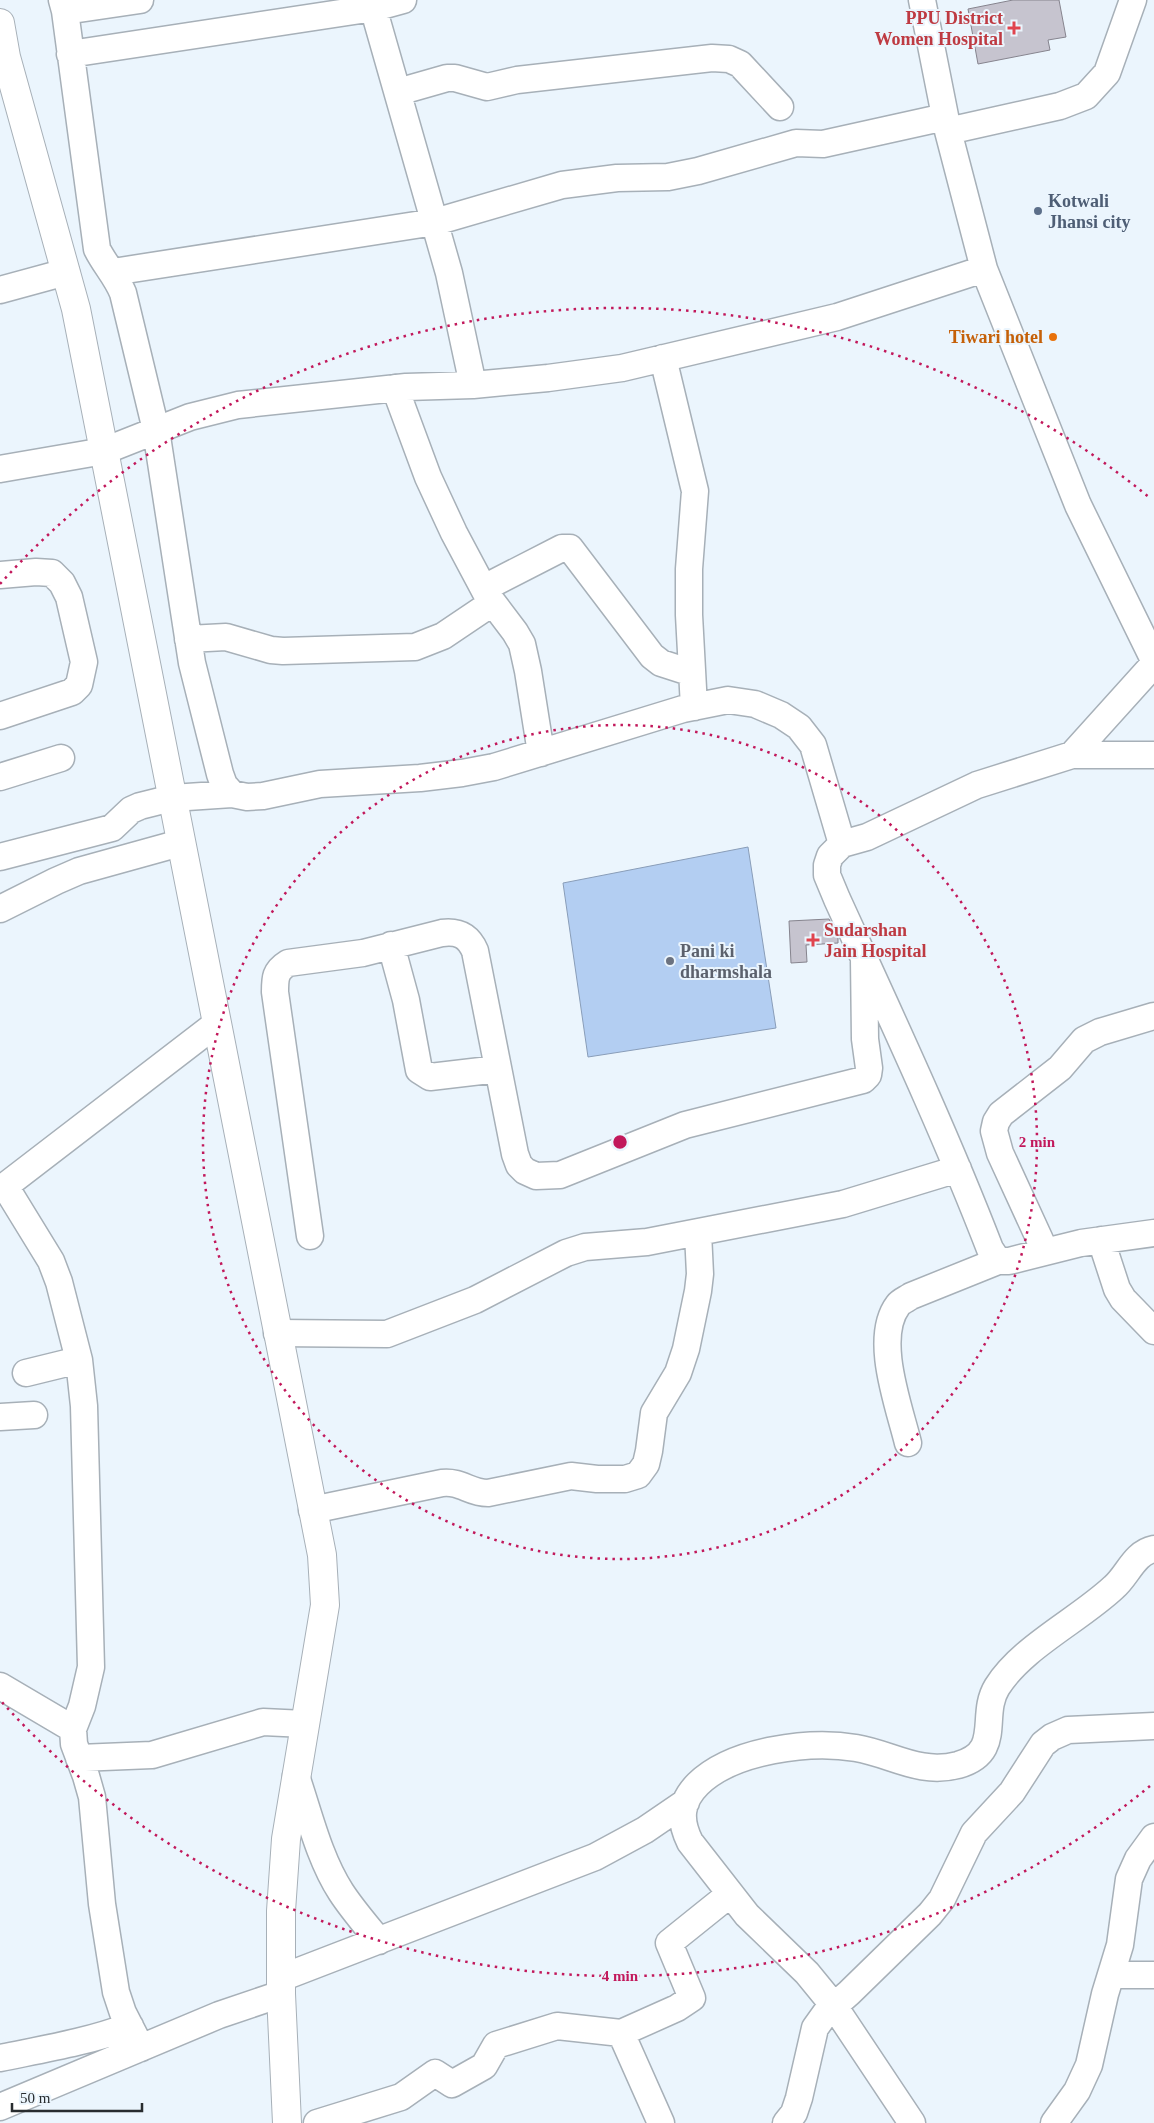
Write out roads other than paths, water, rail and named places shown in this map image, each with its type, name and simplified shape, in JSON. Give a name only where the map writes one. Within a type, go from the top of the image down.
[{"type":"main road","points":[[1,30],[5,73],[76,309],[322,1555],[325,1582],[324,1605],[286,1839],[281,1911],[281,1986],[287,2123]]},
{"type":"street","points":[[140,0],[63,6],[96,243],[102,260],[113,272],[123,293],[156,430],[192,662],[220,774],[224,785],[232,794]]},
{"type":"street","points":[[70,54],[402,0]]},
{"type":"street","points":[[922,0],[946,124],[984,269],[1078,505],[1154,660]]},
{"type":"street","points":[[113,272],[435,222],[562,185],[617,178],[668,177],[722,166],[791,144],[823,144],[1060,106],[1086,96],[1107,73],[1133,0]]},
{"type":"street","points":[[373,4],[449,273],[473,385]]},
{"type":"street","points":[[398,92],[447,78],[455,78],[487,87],[517,80],[712,58],[729,59],[740,64],[780,107]]},
{"type":"street","points":[[0,469],[104,451],[190,417],[238,405],[395,388],[473,385],[557,377],[622,368],[837,317],[984,269]]},
{"type":"street","points":[[0,290],[66,272]]},
{"type":"street","points":[[664,358],[695,491],[689,569],[689,614],[694,707]]},
{"type":"street","points":[[395,388],[428,477],[454,533],[488,595],[522,644],[541,753]]},
{"type":"street","points":[[188,639],[226,637],[283,651],[415,647],[443,636],[488,595],[562,548],[570,548],[652,656],[661,663],[692,673]]},
{"type":"street","points":[[0,575],[36,572],[52,573],[62,583],[69,597],[84,662],[79,685],[72,692],[0,716]]},
{"type":"street","points":[[1072,755],[1154,664]]},
{"type":"street","points":[[0,857],[112,828],[140,806],[172,798],[232,794],[247,797],[263,796],[320,784],[345,781],[420,778],[462,773],[494,767],[694,707],[728,700],[755,704],[781,715],[799,727],[813,745],[842,844]]},
{"type":"street","points":[[998,1261],[990,1249],[958,1169],[827,875],[827,865],[830,856],[842,844],[867,837],[977,785],[1072,755],[1154,755]]},
{"type":"street","points":[[0,777],[61,758]]},
{"type":"street","points":[[0,909],[80,871],[180,842]]},
{"type":"street","points":[[310,1236],[275,977],[279,968],[288,963],[335,958],[453,931],[462,934],[471,942],[475,951],[515,1154],[519,1165],[525,1171],[536,1176],[560,1175],[685,1125],[863,1080],[868,1075],[870,1068],[865,1039],[864,959]]},
{"type":"street","points":[[391,945],[406,1000],[419,1070],[430,1077],[498,1069]]},
{"type":"street","points":[[1044,1251],[1000,1153],[994,1130],[996,1122],[1001,1114],[1060,1068],[1084,1040],[1100,1032],[1154,1016]]},
{"type":"street","points":[[136,2037],[123,2013],[112,1971],[102,1904],[92,1797],[74,1744],[73,1729],[82,1706],[91,1667],[84,1406],[79,1360],[59,1282],[51,1261],[3,1188],[216,1024]]},
{"type":"street","points":[[277,1333],[387,1334],[475,1300],[566,1253],[585,1247],[648,1242],[843,1204],[958,1169]]},
{"type":"street","points":[[908,1442],[888,1355],[888,1332],[892,1316],[899,1304],[911,1296],[998,1261],[1009,1261],[1044,1251],[1154,1232]]},
{"type":"street","points":[[312,1510],[442,1483],[454,1482],[479,1493],[488,1493],[571,1476],[597,1479],[625,1479],[638,1475],[648,1458],[654,1413],[678,1373],[686,1349],[700,1274],[698,1233]]},
{"type":"street","points":[[1101,1240],[1117,1289],[1123,1299],[1154,1332]]},
{"type":"street","points":[[26,1373],[79,1360]]},
{"type":"street","points":[[0,1417],[34,1415]]},
{"type":"street","points":[[912,2123],[834,2006],[807,1973],[747,1916],[690,1842],[683,1828],[682,1815],[686,1802],[694,1788],[719,1768],[741,1760],[781,1750],[824,1745],[856,1748],[914,1766],[932,1768],[948,1767],[975,1759],[983,1749],[988,1733],[990,1703],[995,1690],[1004,1677],[1020,1660],[1112,1589],[1140,1556],[1147,1551],[1154,1550]]},
{"type":"street","points":[[0,1686],[73,1729]]},
{"type":"street","points":[[80,1758],[152,1755],[263,1722],[305,1724]]},
{"type":"street","points":[[786,2123],[794,2113],[799,2098],[815,2028],[825,2014],[930,1914],[942,1898],[974,1833],[1012,1792],[1043,1744],[1052,1737],[1068,1730],[1154,1726]]},
{"type":"street","points":[[296,1776],[312,1826],[331,1873],[341,1891],[379,1941]]},
{"type":"street","points":[[0,2107],[136,2037],[220,2015],[379,1941],[595,1857],[645,1830],[686,1802]]},
{"type":"street","points":[[1054,2123],[1077,2091],[1089,2065],[1121,1937],[1129,1879],[1138,1859],[1154,1837]]},
{"type":"street","points":[[317,2123],[401,2097],[435,2073],[452,2084],[484,2066],[496,2045],[557,2026],[621,2033],[677,2008],[692,1998],[669,1943],[730,1894]]},
{"type":"street","points":[[1111,1975],[1154,1975]]},
{"type":"street","points":[[621,2033],[661,2123]]},
{"type":"street","points":[[0,2058],[106,2035],[136,2037]]},
{"type":"water","points":[[748,847],[776,1028],[588,1057],[563,883]]},
{"type":"place","name":"PPU District Women Hospital","points":[[1014,28]]},
{"type":"place","name":"Kotwali Jhansi city","points":[[1038,211]]},
{"type":"place","name":"Tiwari hotel","points":[[1053,337]]},
{"type":"place","name":"Sudarshan Jain Hospital","points":[[813,940]]},
{"type":"place","name":"Pani ki dharmshala","points":[[670,961]]}]
